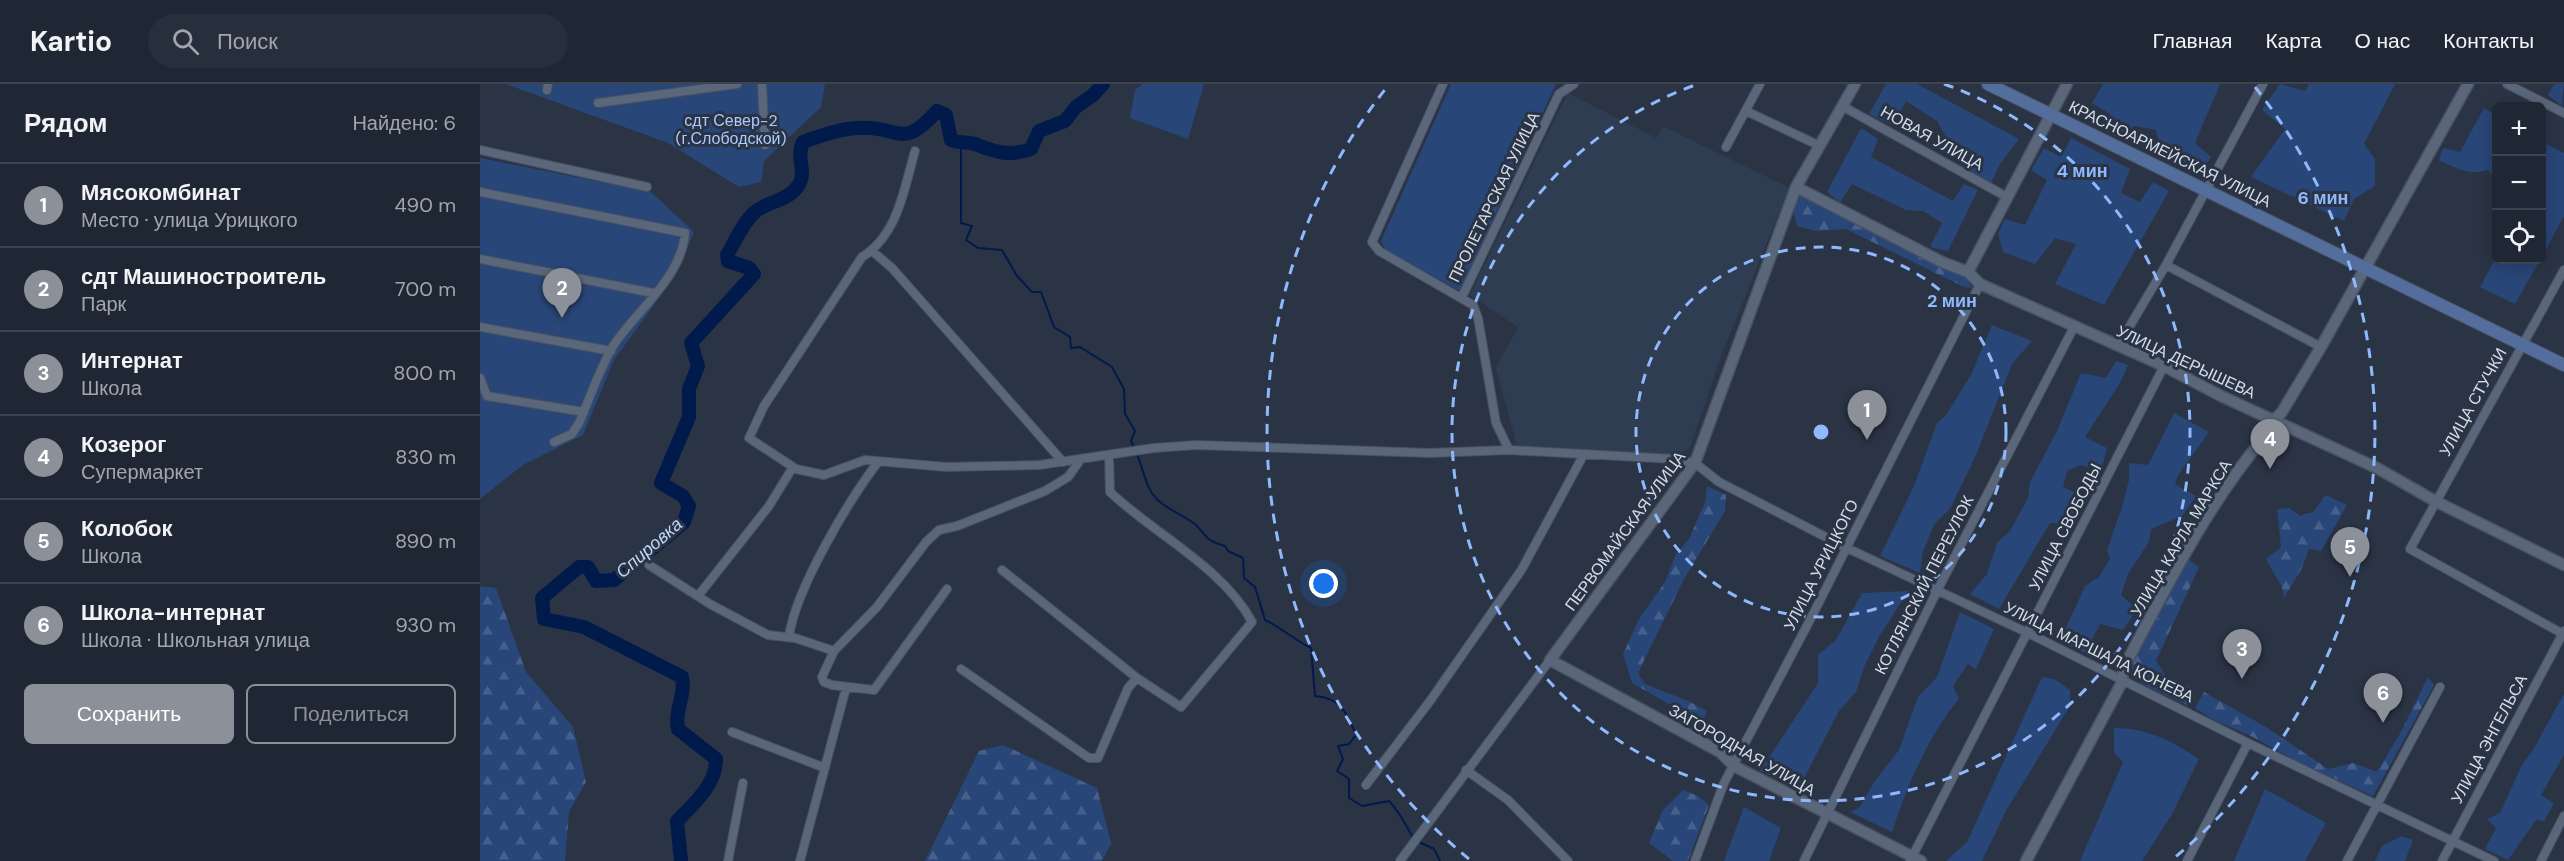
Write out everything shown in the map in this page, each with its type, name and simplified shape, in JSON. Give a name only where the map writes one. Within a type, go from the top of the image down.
[{"type":"main road","name":"КРАСНОАРМЕЙСКАЯ УЛИЦА","points":[[1988,84],[2564,365]]},
{"type":"street","points":[[598,103],[737,84]]},
{"type":"street","points":[[762,84],[765,145]]},
{"type":"street","points":[[1443,84],[1372,242],[1379,251],[1473,305],[1478,318],[1496,423],[1509,450]]},
{"type":"street","name":"ПРОЛЕТАРСКАЯ УЛИЦА","points":[[1462,297],[1559,94],[1574,84]]},
{"type":"street","points":[[1726,147],[1760,84]]},
{"type":"street","name":"ПЕРВОМАЙСКАЯ УЛИЦА","points":[[1400,861],[1695,463],[1796,187],[1855,84]]},
{"type":"street","points":[[1968,272],[2067,84]]},
{"type":"street","points":[[2118,346],[2166,265],[2263,84]]},
{"type":"street","name":"УЛИЦА КАРЛА МАРКСА","points":[[2026,861],[2121,679],[2124,667],[2193,542],[2238,469],[2264,437],[2273,420],[2282,412],[2321,347],[2468,84]]},
{"type":"street","points":[[2507,84],[2564,113]]},
{"type":"street","name":"НОВАЯ УЛИЦА","points":[[1842,106],[2007,197]]},
{"type":"street","points":[[1746,111],[1818,146]]},
{"type":"street","points":[[480,150],[647,187]]},
{"type":"street","points":[[915,152],[895,218],[872,251],[862,257],[764,405],[753,427],[749,438],[793,467],[824,476],[835,474],[855,463],[878,462],[946,467],[1063,462],[1154,447],[1196,445],[1430,453],[1509,450],[1674,459],[1695,463]]},
{"type":"street","name":"УЛИЦА ДЕРЫШЕВА","points":[[1796,187],[1942,262],[1968,272],[1980,284],[2164,366],[2377,468],[2435,501],[2564,565]]},
{"type":"street","points":[[480,192],[685,233],[679,256],[611,351],[572,434],[554,442]]},
{"type":"street","points":[[872,251],[892,268],[1063,462]]},
{"type":"street","points":[[480,259],[653,293]]},
{"type":"street","points":[[2166,265],[2321,347]]},
{"type":"street","name":"УЛИЦА СТУЧКИ","points":[[2563,632],[2410,549],[2564,270]]},
{"type":"street","name":"УЛИЦА УРИЦКОГО","points":[[1695,861],[1734,766],[1980,284]]},
{"type":"street","name":"КОТЛЯНСКИЙ ПЕРЕУЛОК","points":[[1804,861],[1825,814],[1937,591],[2075,325]]},
{"type":"street","points":[[480,327],[611,351]]},
{"type":"street","name":"УЛИЦА СВОБОДЫ","points":[[1914,860],[2164,366]]},
{"type":"street","points":[[480,378],[487,396],[584,412]]},
{"type":"street","points":[[1366,785],[1430,701],[1522,569],[1584,454]]},
{"type":"street","points":[[1002,570],[1137,678],[1181,707],[1252,622],[1229,591],[1110,492],[1108,456]]},
{"type":"street","points":[[946,589],[874,690],[846,688],[824,682],[822,677],[834,651],[877,607],[926,542],[939,530],[957,526],[1045,492],[1068,477],[1081,459]]},
{"type":"street","points":[[789,637],[796,609],[826,548],[849,503],[878,462]]},
{"type":"street","name":"УЛИЦА МАРШАЛА КОНЕВА","points":[[1695,463],[1719,482],[1847,548],[2028,633],[2248,743],[2494,861]]},
{"type":"street","points":[[698,596],[769,506],[793,467]]},
{"type":"street","points":[[648,565],[768,635],[789,637],[834,651]]},
{"type":"street","name":"УЛИЦА ЭНГЕЛЬСА","points":[[2442,861],[2563,632]]},
{"type":"street","points":[[2555,648],[2564,653]]},
{"type":"street","name":"ЗАГОРОДНАЯ УЛИЦА","points":[[1550,660],[1720,752],[1734,766],[1914,860]]},
{"type":"street","points":[[961,669],[1089,758],[1098,758],[1128,688],[1137,678]]},
{"type":"street","points":[[2347,861],[2375,804],[2440,687]]},
{"type":"street","points":[[800,861],[846,688]]},
{"type":"street","points":[[732,732],[825,768]]},
{"type":"street","points":[[2187,861],[2248,743]]},
{"type":"street","points":[[1466,770],[1508,800],[1568,861]]},
{"type":"street","points":[[728,861],[743,783]]},
{"type":"street","points":[[2541,861],[2564,816]]},
{"type":"shaded area","points":[[1568,93],[1656,138],[1663,126],[1789,188],[1720,359],[1690,447],[1679,455],[1517,446],[1496,368],[1518,327],[1470,295]]},
{"type":"green space","name":"сдт Север-2 (г.Слободской)","points":[[506,84],[825,84],[821,107],[764,161],[761,182],[739,187],[668,143]]},
{"type":"green space","points":[[1143,84],[1204,84],[1188,139],[1130,118],[1135,90]]},
{"type":"green space","points":[[1451,84],[1556,84],[1460,291],[1385,250],[1381,241]]},
{"type":"green space","points":[[1886,84],[1917,84],[2019,139],[2000,164],[1991,183],[1970,170],[1976,153],[1946,137],[1937,121],[1906,101],[1893,126],[1869,114]]},
{"type":"green space","points":[[2103,84],[2220,84],[2195,143],[2211,157],[2199,175],[2162,157],[2156,130],[2134,126],[2122,140],[2106,131],[2110,114],[2092,103]]},
{"type":"green space","points":[[2280,84],[2305,91],[2309,84],[2395,84],[2364,144],[2375,159],[2375,186],[2354,199],[2344,221],[2251,177],[2285,129],[2262,110]]},
{"type":"green space","points":[[2554,84],[2564,84],[2562,106],[2548,95]]},
{"type":"green space","points":[[2484,108],[2492,113],[2492,174],[2487,170],[2469,172],[2439,160],[2443,148],[2460,152]]},
{"type":"green space","points":[[1861,128],[1878,139],[1871,157],[1953,201],[1964,184],[1978,190],[1948,251],[1930,247],[1942,223],[1923,211],[1906,210],[1852,184],[1840,203],[1827,192]]},
{"type":"green space","points":[[2071,138],[2130,169],[2121,193],[2140,202],[2153,182],[2169,191],[2104,305],[2055,284],[2076,244],[2055,238],[2035,264],[2003,252],[1998,234],[2005,219],[2025,225],[2047,180],[2031,170],[2044,148],[2061,157]]},
{"type":"green space","points":[[2546,144],[2564,153],[2564,216],[2546,250]]},
{"type":"green space","points":[[480,158],[651,192],[694,232],[675,276],[614,360],[583,435],[523,465],[480,499]]},
{"type":"green space","points":[[1800,194],[1921,257],[1966,277],[1972,288],[1964,287],[1846,229],[1816,231],[1797,226],[1793,211]]},
{"type":"green space","points":[[2492,264],[2538,264],[2515,304],[2480,287]]},
{"type":"green space","points":[[1992,325],[2032,341],[2012,364],[1976,455],[1950,509],[1935,523],[1923,551],[1920,573],[1880,556],[1914,486],[1937,423],[1946,415],[1971,375]]},
{"type":"green space","points":[[2116,361],[2128,365],[2120,383],[2085,437],[2107,448],[2101,470],[2080,465],[2067,471],[2063,487],[2087,498],[2068,525],[2050,523],[1999,609],[1970,594],[1987,574],[1997,543],[2010,531],[2028,498],[2030,482],[2057,431],[2081,373],[2106,378]]},
{"type":"green space","points":[[2174,413],[2209,432],[2178,475],[2175,484],[2196,496],[2182,516],[2151,529],[2149,542],[2128,574],[2121,595],[2137,609],[2123,630],[2100,624],[2085,653],[2060,641],[2085,586],[2099,577],[2110,559],[2107,550],[2129,480],[2129,463],[2148,465]]},
{"type":"green space","points":[[1707,486],[1726,495],[1725,511],[1684,579],[1638,673],[1645,684],[1707,711],[1702,723],[1632,683],[1623,654],[1639,619],[1665,582],[1676,554],[1689,539],[1705,502]]},
{"type":"green space","points":[[2326,495],[2347,505],[2321,551],[2309,549],[2302,568],[2284,598],[2282,587],[2266,559],[2281,547],[2277,509],[2289,508],[2300,516],[2313,512]]},
{"type":"green space","points":[[2189,560],[2199,567],[2156,661],[2166,676],[2195,690],[2187,705],[2144,685],[2129,673],[2140,646]]},
{"type":"green space","points":[[480,586],[496,588],[526,672],[573,727],[586,782],[569,812],[565,861],[480,861]]},
{"type":"green space","points":[[1908,591],[1879,637],[1864,667],[1856,692],[1839,711],[1799,788],[1760,771],[1818,683],[1818,655],[1836,640],[1862,593]]},
{"type":"green space","points":[[1960,612],[1994,629],[1976,669],[1968,664],[1953,686],[1959,699],[1928,745],[1904,797],[1892,832],[1850,812],[1860,807],[1874,782],[1899,750],[1918,697],[1937,677]]},
{"type":"green space","points":[[2042,677],[2054,679],[2070,690],[2070,706],[2006,811],[1982,861],[1946,861],[1967,842]]},
{"type":"green space","points":[[2428,677],[2434,685],[2373,796],[2302,764],[2251,736],[2214,720],[2195,708],[2204,692],[2266,727],[2328,769],[2354,763],[2377,772],[2401,732]]},
{"type":"green space","points":[[2564,694],[2564,755],[2541,795],[2554,804],[2544,821],[2536,820],[2508,860],[2485,849],[2496,828],[2487,819],[2500,813],[2522,765],[2533,750]]},
{"type":"green space","points":[[2114,728],[2149,733],[2179,746],[2199,759],[2172,814],[2142,861],[2080,861],[2123,762],[2114,753]]},
{"type":"green space","points":[[1003,745],[1097,788],[1111,843],[1102,861],[925,861],[979,751]]},
{"type":"green space","points":[[2265,789],[2326,823],[2305,861],[2234,861]]},
{"type":"green space","points":[[1683,790],[1698,796],[1709,805],[1688,861],[1673,861],[1649,843],[1663,810]]},
{"type":"green space","points":[[1744,807],[1781,828],[1769,861],[1724,861]]},
{"type":"green space","points":[[2402,836],[2413,840],[2405,861],[2375,861],[2382,846]]},
{"type":"waterway","name":"Спировка","points":[[681,861],[677,821],[709,785],[716,759],[678,729],[682,677],[584,627],[544,619],[542,598],[579,567],[588,567],[596,581],[614,580],[684,522],[689,506],[683,496],[661,483],[689,417],[689,389],[698,366],[691,343],[754,274],[749,268],[728,261],[727,255],[743,227],[755,212],[789,195],[798,186],[802,175],[800,153],[803,142],[836,131],[857,128],[906,134],[915,131],[937,111],[946,115],[951,140],[1016,153],[1031,149],[1039,131],[1065,121],[1076,107],[1093,95],[1103,84]]},
{"type":"waterway","points":[[961,143],[961,223],[972,226],[966,240],[978,248],[1002,250],[1017,276],[1032,292],[1041,292],[1054,327],[1070,337],[1071,348],[1080,347],[1112,367],[1124,389],[1125,414],[1135,431],[1131,441],[1134,447]]},
{"type":"waterway","points":[[1136,452],[1155,497],[1196,525],[1205,536],[1243,558],[1244,578],[1255,587],[1265,620],[1311,648],[1315,696],[1337,703],[1346,714],[1356,735],[1349,744],[1338,746],[1343,759],[1337,771],[1349,779],[1349,798],[1362,806],[1389,801],[1414,839]]},
{"type":"waterway","points":[[1419,842],[1434,849],[1440,861]]},
{"type":"place","name":"сдт Машиностроитель","points":[[562,318]]},
{"type":"place","name":"Мясокомбинат","points":[[1867,440]]},
{"type":"place","name":"Козерог","points":[[2270,469]]},
{"type":"place","name":"Колобок","points":[[2350,577]]},
{"type":"place","name":"Интернат","points":[[2242,679]]},
{"type":"place","name":"Школа-интернат","points":[[2383,723]]}]
